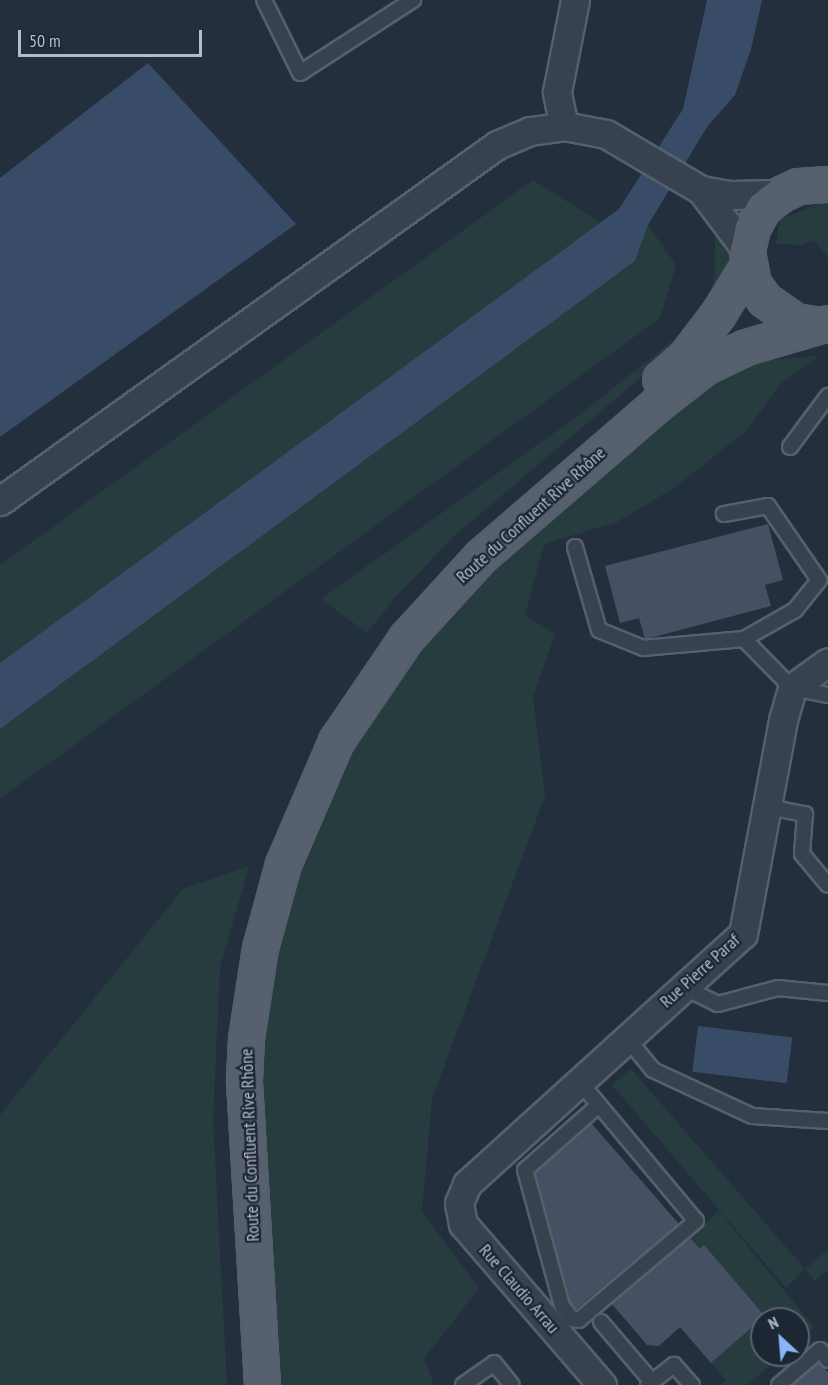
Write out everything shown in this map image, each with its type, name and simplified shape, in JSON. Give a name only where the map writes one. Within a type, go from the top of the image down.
[{"type":"main road","points":[[781,194],[824,180]]},
{"type":"main road","name":"Route du Confluent Rive Rhône","points":[[241,1385],[228,1034],[251,914],[283,813],[334,708],[404,611],[448,563],[686,356],[718,314],[748,258],[752,228],[763,208],[781,194]]},
{"type":"main road","points":[[748,258],[753,283],[778,312],[821,324]]},
{"type":"main road","name":"Route du Confluent Rive Rhône","points":[[262,1385],[246,1111],[246,1038],[263,937],[283,864],[304,810],[336,741],[374,681],[429,611],[481,556],[657,404],[706,366],[746,347],[821,324]]},
{"type":"street","points":[[564,126],[557,92],[575,0]]},
{"type":"street","points":[[0,501],[497,145],[530,131],[564,126],[606,134],[694,185],[730,195],[781,194]]},
{"type":"street","points":[[694,185],[748,258]]},
{"type":"street","points":[[792,688],[828,662]]},
{"type":"street","name":"Rue Pierre Paraf","points":[[467,1185],[743,934],[783,720],[792,688]]},
{"type":"street","name":"Rue Claudio Arrau","points":[[467,1185],[459,1203],[463,1224],[602,1385]]},
{"type":"lane","points":[[264,0],[300,73],[413,0]]},
{"type":"lane","points":[[790,447],[828,396]]},
{"type":"lane","points":[[575,547],[599,630],[643,648],[744,639],[795,610],[819,580],[768,506],[724,514]]},
{"type":"lane","points":[[744,639],[792,688],[828,695]]},
{"type":"lane","points":[[768,807],[805,814],[802,854],[828,885]]},
{"type":"lane","points":[[683,987],[718,1004],[778,988],[828,993]]},
{"type":"lane","points":[[627,1038],[653,1070],[752,1116],[828,1121]]},
{"type":"lane","points":[[579,1081],[696,1221],[579,1320],[572,1319],[562,1306],[525,1170],[599,1105]]},
{"type":"lane","points":[[602,1323],[650,1383],[674,1365],[692,1385]]},
{"type":"lane","points":[[779,1385],[820,1350],[828,1359]]},
{"type":"lane","points":[[463,1385],[494,1364],[512,1385]]},
{"type":"green space","points":[[533,180],[603,224],[0,663],[0,565]]},
{"type":"green space","points":[[824,201],[828,202],[828,257],[814,240],[802,245],[776,244],[780,220]]},
{"type":"green space","points":[[648,225],[676,265],[660,318],[0,799],[0,729],[635,261]]},
{"type":"green space","points":[[720,226],[730,255],[729,267],[709,299],[715,274],[715,236]]},
{"type":"green space","points":[[702,313],[704,316],[652,368],[454,536],[393,600],[367,633],[321,599],[579,415],[675,339],[692,317]]},
{"type":"green space","points":[[819,356],[779,385],[747,430],[674,488],[617,522],[544,544],[525,615],[555,634],[533,697],[545,796],[432,1099],[422,1212],[479,1288],[424,1359],[434,1385],[278,1385],[260,1101],[265,1019],[279,932],[319,813],[367,715],[460,596],[684,395],[764,360]]},
{"type":"green space","points":[[249,866],[220,967],[213,1121],[227,1385],[0,1385],[0,1115],[183,889]]},
{"type":"green space","points":[[631,1069],[805,1269],[786,1288],[612,1085]]},
{"type":"green space","points":[[719,1211],[798,1307],[758,1307],[704,1246],[622,1316],[611,1305]]},
{"type":"green space","points":[[828,1250],[828,1270],[815,1281],[805,1269]]},
{"type":"green space","points":[[750,1328],[750,1367],[768,1367],[747,1385],[721,1385],[726,1380],[711,1363]]},
{"type":"water","points":[[707,0],[762,0],[751,49],[735,95],[707,127],[648,225],[635,261],[0,729],[0,663],[619,209],[683,109]]},
{"type":"water","points":[[148,63],[296,224],[0,437],[0,178]]},
{"type":"water","points":[[698,1026],[792,1038],[787,1083],[692,1072]]},
{"type":"building","points":[[768,524],[783,580],[765,585],[771,606],[645,639],[639,618],[620,623],[605,566]]},
{"type":"building","points":[[592,1124],[679,1224],[576,1309],[570,1302],[535,1173]]},
{"type":"building","points":[[690,1238],[700,1249],[704,1245],[757,1307],[750,1307],[750,1329],[711,1363],[680,1327],[659,1346],[647,1345],[612,1304]]},
{"type":"building","points":[[819,1363],[828,1372],[828,1385],[793,1385]]}]
